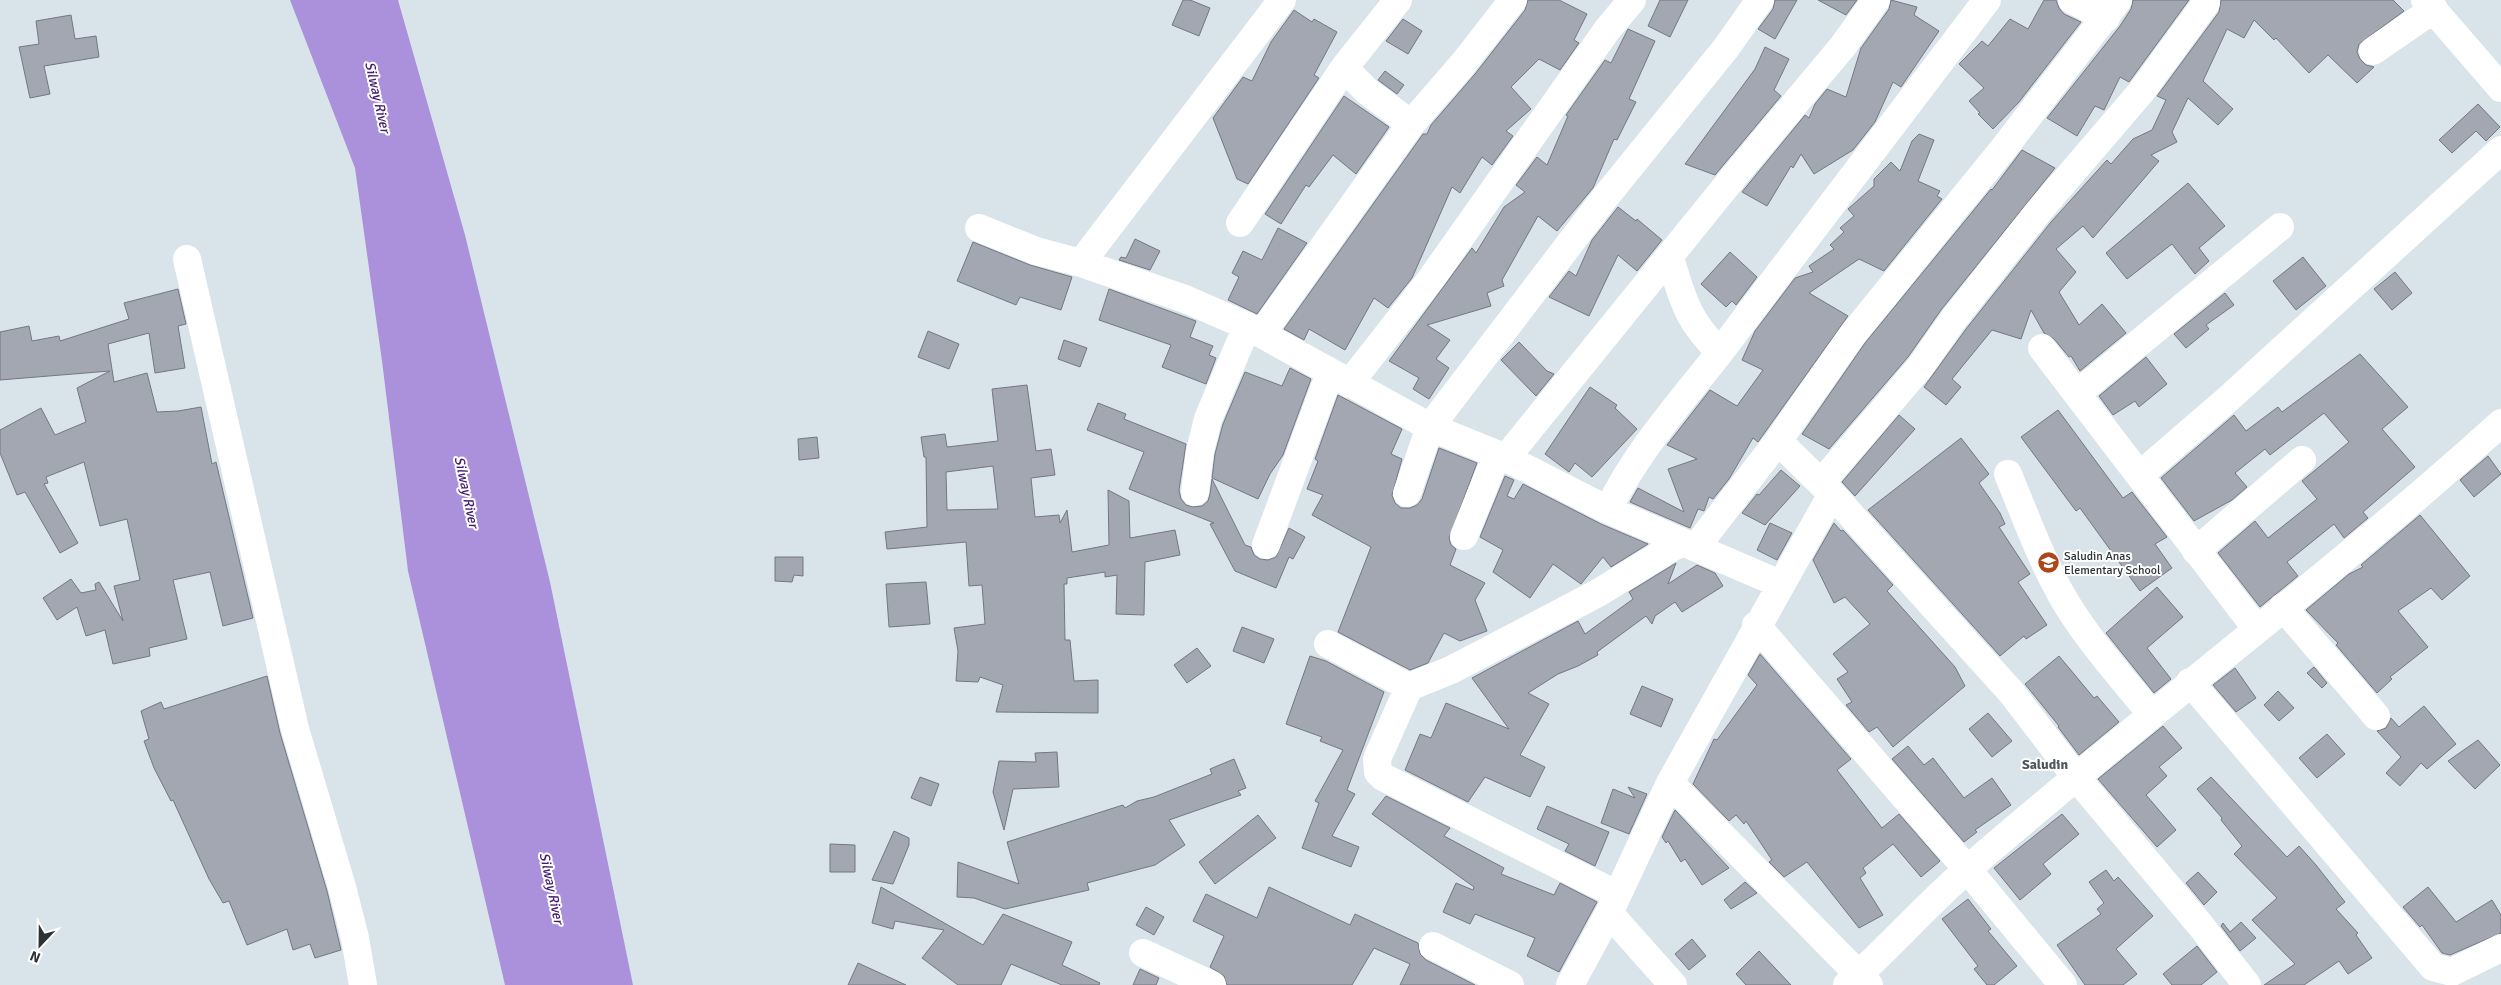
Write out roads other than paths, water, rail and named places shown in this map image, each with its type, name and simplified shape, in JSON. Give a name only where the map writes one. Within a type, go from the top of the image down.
[{"type":"street","points":[[1081,263],[1282,0]]},
{"type":"street","points":[[1240,223],[1344,68],[1398,0]]},
{"type":"street","points":[[1195,492],[1200,451],[1208,419],[1255,329],[1411,124],[1463,64],[1513,0]]},
{"type":"street","points":[[1266,545],[1340,378],[1431,279],[1607,30],[1632,0]]},
{"type":"street","points":[[1407,493],[1430,427],[1604,200],[1726,48],[1760,0]]},
{"type":"street","points":[[1464,536],[1502,456],[1670,258],[1736,174],[1843,46],[1876,0]]},
{"type":"street","points":[[1608,510],[1623,479],[1643,449],[1720,352],[1987,0]]},
{"type":"street","points":[[1672,985],[1613,904],[1391,782],[1378,772],[1377,759],[1409,687],[1451,670],[1688,545],[1778,441],[1853,334],[2112,9],[2072,0]]},
{"type":"street","points":[[1570,985],[1613,904],[1670,783],[1780,584],[1827,488],[1920,367],[1953,320],[2039,211],[2141,92],[2206,3]]},
{"type":"street","points":[[2373,51],[2429,4],[2501,88]]},
{"type":"street","points":[[1344,68],[1367,90],[1411,124]]},
{"type":"street","points":[[2140,475],[2235,392],[2501,150]]},
{"type":"street","points":[[2078,393],[2280,227]]},
{"type":"street","points":[[979,228],[1036,251],[1081,263],[1185,298],[1255,329],[1430,427],[1502,456],[1608,510],[1780,584]]},
{"type":"street","points":[[1670,258],[1686,310],[1702,334],[1720,352]]},
{"type":"street","points":[[187,259],[294,730],[342,887],[355,938],[364,985]]},
{"type":"street","points":[[2042,348],[2256,628]]},
{"type":"street","points":[[1670,783],[1858,981],[1967,869],[2190,682],[2427,489],[2501,422]]},
{"type":"street","points":[[1778,441],[1827,488],[2011,692],[2076,777],[2201,926],[2247,985]]},
{"type":"street","points":[[2196,551],[2302,460]]},
{"type":"street","points":[[2008,474],[2047,567],[2063,598],[2152,715]]},
{"type":"street","points":[[2283,607],[2376,716]]},
{"type":"street","points":[[1756,625],[1967,869],[2063,985]]},
{"type":"street","points":[[1328,644],[1409,687]]},
{"type":"street","points":[[2190,682],[2433,967],[2442,971],[2452,972],[2501,948]]},
{"type":"street","points":[[1433,946],[1510,985]]},
{"type":"street","points":[[1143,953],[1212,985]]},
{"type":"water","name":"Silway River","points":[[290,0],[398,0],[465,235],[550,582],[633,985],[505,985],[408,571],[382,361],[355,168]]},
{"type":"place","name":"Saludin Anas Elementary School","points":[[2048,563]]},
{"type":"district","name":"Saludin","points":[[2045,764]]}]
